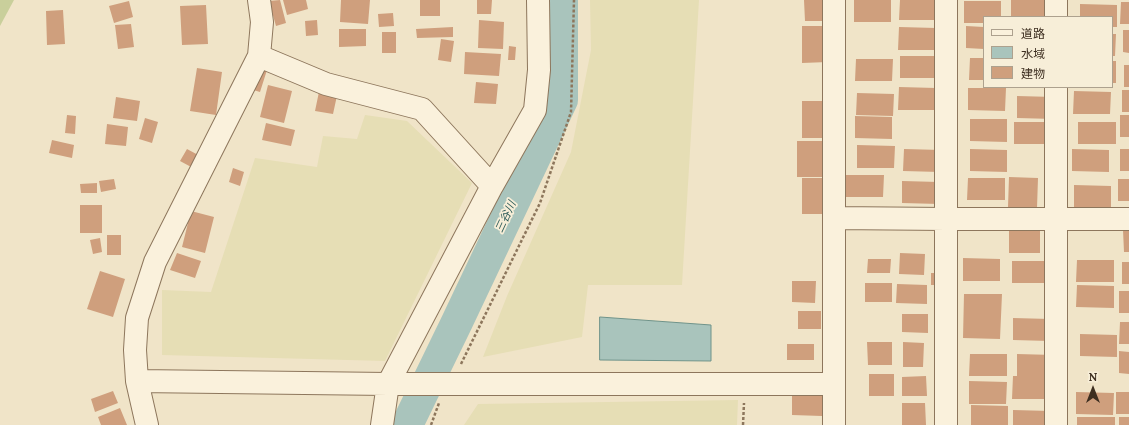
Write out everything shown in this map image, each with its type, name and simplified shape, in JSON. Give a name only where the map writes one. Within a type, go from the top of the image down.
[{"type":"street","points":[[148,425],[138,381],[135,350],[138,318],[155,262],[259,56],[262,22],[259,0]]},
{"type":"street","points":[[382,425],[388,384],[492,186],[535,110],[539,70],[538,0]]},
{"type":"street","points":[[834,0],[834,425]]},
{"type":"street","points":[[946,0],[946,425]]},
{"type":"street","points":[[1056,0],[1056,16]]},
{"type":"street","points":[[259,56],[326,84],[422,109],[492,186]]},
{"type":"street","points":[[1056,88],[1056,425]]},
{"type":"street","points":[[834,218],[946,220],[1129,219]]},
{"type":"street","points":[[138,381],[388,384],[834,384]]},
{"type":"path","points":[[447,384],[540,203],[571,112],[574,0]]},
{"type":"shaded area","points":[[590,0],[699,0],[682,285],[588,285],[582,337],[483,357],[507,296],[571,152],[591,50]]},
{"type":"shaded area","points":[[365,115],[407,121],[472,183],[385,361],[162,355],[162,290],[211,292],[255,158],[317,167],[323,136],[357,139]]},
{"type":"shaded area","points":[[738,400],[737,425],[464,425],[478,404]]},
{"type":"green space","points":[[0,0],[14,0],[0,26]]},
{"type":"water","points":[[600,317],[711,325],[711,361],[600,360]]},
{"type":"building","points":[[280,0],[286,23],[276,26],[269,1]]},
{"type":"building","points":[[283,0],[306,0],[308,9],[287,15]]},
{"type":"building","points":[[341,0],[370,0],[368,24],[340,22]]},
{"type":"building","points":[[420,0],[440,0],[440,16],[420,16]]},
{"type":"building","points":[[477,0],[492,0],[491,14],[477,14]]},
{"type":"building","points":[[804,0],[830,0],[830,21],[805,21]]},
{"type":"building","points":[[854,0],[891,0],[891,22],[854,22]]},
{"type":"building","points":[[900,0],[937,0],[937,20],[899,20]]},
{"type":"building","points":[[1011,0],[1049,0],[1048,16],[1011,16]]},
{"type":"building","points":[[129,1],[133,17],[114,23],[109,6]]},
{"type":"building","points":[[964,1],[1001,1],[1001,16],[983,16],[983,23],[964,23]]},
{"type":"building","points":[[1121,2],[1129,2],[1129,24],[1120,24]]},
{"type":"building","points":[[1080,4],[1117,5],[1117,27],[1113,27],[1113,16],[1080,16]]},
{"type":"building","points":[[206,5],[208,44],[182,45],[180,6]]},
{"type":"building","points":[[63,10],[65,44],[47,45],[46,11]]},
{"type":"building","points":[[393,13],[394,26],[379,27],[378,14]]},
{"type":"building","points":[[317,20],[318,35],[306,36],[305,21]]},
{"type":"building","points":[[479,20],[504,22],[503,49],[478,48]]},
{"type":"building","points":[[131,24],[134,47],[118,49],[115,25]]},
{"type":"building","points":[[802,26],[828,26],[828,62],[802,63]]},
{"type":"building","points":[[966,26],[983,27],[983,49],[966,48]]},
{"type":"building","points":[[453,27],[453,37],[417,38],[416,29]]},
{"type":"building","points":[[899,27],[936,28],[936,50],[898,50]]},
{"type":"building","points":[[339,29],[366,29],[366,46],[339,47]]},
{"type":"building","points":[[1123,30],[1129,30],[1129,53],[1123,52]]},
{"type":"building","points":[[382,32],[396,32],[396,53],[382,53]]},
{"type":"building","points":[[1113,34],[1116,34],[1115,56],[1113,56]]},
{"type":"building","points":[[441,39],[454,41],[451,62],[438,60]]},
{"type":"building","points":[[509,46],[516,47],[515,60],[508,60]]},
{"type":"building","points":[[465,52],[501,54],[499,76],[464,74]]},
{"type":"building","points":[[900,56],[938,56],[937,78],[900,78]]},
{"type":"building","points":[[970,58],[983,58],[983,80],[969,80]]},
{"type":"building","points":[[856,59],[893,59],[892,81],[855,81]]},
{"type":"building","points":[[1113,61],[1116,61],[1116,83],[1113,83]]},
{"type":"building","points":[[1124,65],[1129,65],[1129,87],[1124,87]]},
{"type":"building","points":[[257,66],[267,70],[260,92],[250,89]]},
{"type":"building","points":[[197,68],[222,72],[216,115],[190,111]]},
{"type":"building","points":[[476,82],[498,84],[496,104],[474,103]]},
{"type":"building","points":[[268,85],[292,91],[284,123],[260,117]]},
{"type":"building","points":[[320,87],[338,91],[333,114],[315,111]]},
{"type":"building","points":[[899,87],[936,88],[936,110],[898,110]]},
{"type":"building","points":[[968,88],[1006,88],[1005,111],[968,110]]},
{"type":"building","points":[[1122,90],[1129,90],[1129,112],[1122,112]]},
{"type":"building","points":[[1074,91],[1111,92],[1110,114],[1073,114]]},
{"type":"building","points":[[857,93],[894,94],[893,116],[856,115]]},
{"type":"building","points":[[1017,96],[1054,97],[1054,119],[1017,118]]},
{"type":"building","points":[[116,97],[140,101],[137,121],[113,118]]},
{"type":"building","points":[[802,101],[828,101],[828,138],[802,138]]},
{"type":"building","points":[[67,115],[76,116],[75,134],[65,133]]},
{"type":"building","points":[[1120,115],[1129,115],[1129,137],[1120,137]]},
{"type":"building","points":[[855,116],[892,117],[892,139],[855,138]]},
{"type":"building","points":[[145,118],[158,122],[152,143],[139,139]]},
{"type":"building","points":[[970,119],[1007,119],[1007,142],[970,141]]},
{"type":"building","points":[[1014,122],[1052,122],[1051,144],[1014,144]]},
{"type":"building","points":[[1078,122],[1116,122],[1116,144],[1078,144]]},
{"type":"building","points":[[266,123],[295,130],[291,146],[262,140]]},
{"type":"building","points":[[107,124],[128,127],[126,146],[105,144]]},
{"type":"building","points":[[52,140],[74,145],[72,158],[49,153]]},
{"type":"building","points":[[797,141],[823,141],[823,177],[797,177]]},
{"type":"building","points":[[857,145],[895,146],[894,168],[857,168]]},
{"type":"building","points":[[187,149],[200,156],[193,168],[180,161]]},
{"type":"building","points":[[904,149],[941,150],[940,172],[903,171]]},
{"type":"building","points":[[970,149],[1007,150],[1007,172],[970,171]]},
{"type":"building","points":[[1072,149],[1109,150],[1109,172],[1072,171]]},
{"type":"building","points":[[1120,149],[1129,149],[1129,171],[1120,171]]},
{"type":"building","points":[[233,168],[244,172],[240,186],[229,182]]},
{"type":"building","points":[[846,175],[884,175],[883,197],[846,197]]},
{"type":"building","points":[[1009,177],[1038,178],[1037,208],[1008,207]]},
{"type":"building","points":[[802,178],[828,178],[828,214],[802,214]]},
{"type":"building","points":[[968,178],[1005,178],[1005,200],[967,200]]},
{"type":"building","points":[[114,179],[116,189],[101,192],[99,181]]},
{"type":"building","points":[[1118,179],[1129,179],[1129,201],[1118,201]]},
{"type":"building","points":[[902,181],[939,182],[939,204],[902,203]]},
{"type":"building","points":[[97,183],[97,193],[81,193],[80,184]]},
{"type":"building","points":[[1074,185],[1111,186],[1111,208],[1074,207]]},
{"type":"building","points":[[80,205],[102,205],[102,233],[80,233]]},
{"type":"building","points":[[191,211],[214,217],[205,253],[182,247]]},
{"type":"building","points":[[1009,227],[1040,227],[1040,253],[1009,253]]},
{"type":"building","points":[[1123,230],[1129,230],[1129,252],[1124,252]]},
{"type":"building","points":[[107,235],[121,235],[121,255],[107,255]]},
{"type":"building","points":[[100,238],[102,252],[93,254],[90,240]]},
{"type":"building","points":[[177,253],[201,261],[195,278],[170,270]]},
{"type":"building","points":[[900,253],[925,254],[924,275],[899,274]]},
{"type":"building","points":[[963,258],[1000,259],[1000,281],[963,281]]},
{"type":"building","points":[[868,259],[891,259],[890,273],[867,273]]},
{"type":"building","points":[[1077,260],[1114,260],[1114,282],[1076,282]]},
{"type":"building","points":[[1012,261],[1049,261],[1049,283],[1012,283]]},
{"type":"building","points":[[1122,262],[1129,262],[1129,284],[1122,284]]},
{"type":"building","points":[[100,271],[125,279],[113,317],[87,309]]},
{"type":"building","points":[[931,273],[942,273],[942,285],[931,285]]},
{"type":"building","points":[[792,281],[816,281],[815,303],[792,302]]},
{"type":"building","points":[[865,283],[892,283],[892,302],[865,302]]},
{"type":"building","points":[[897,284],[927,285],[927,304],[896,303]]},
{"type":"building","points":[[1077,285],[1114,286],[1114,308],[1076,307]]},
{"type":"building","points":[[1119,291],[1129,291],[1129,313],[1119,313]]},
{"type":"building","points":[[964,294],[1002,294],[1000,339],[963,338]]},
{"type":"building","points":[[798,311],[821,311],[821,329],[798,329]]},
{"type":"building","points":[[902,314],[928,314],[928,333],[902,332]]},
{"type":"building","points":[[1013,318],[1050,319],[1050,341],[1013,340]]},
{"type":"building","points":[[1120,322],[1129,322],[1129,344],[1119,344]]},
{"type":"building","points":[[1080,334],[1117,335],[1117,357],[1080,356]]},
{"type":"building","points":[[867,342],[892,342],[892,365],[868,365]]},
{"type":"building","points":[[903,342],[924,343],[923,367],[903,367]]},
{"type":"building","points":[[787,344],[814,344],[814,360],[787,360]]},
{"type":"building","points":[[1119,351],[1129,352],[1129,374],[1119,373]]},
{"type":"building","points":[[970,354],[1007,354],[1007,376],[969,376]]},
{"type":"building","points":[[1017,354],[1054,355],[1050,399],[1012,399],[1013,376],[1017,376]]},
{"type":"building","points":[[869,374],[894,374],[894,396],[869,396]]},
{"type":"building","points":[[926,376],[927,396],[902,396],[902,377]]},
{"type":"building","points":[[969,381],[1007,382],[1006,404],[969,404]]},
{"type":"building","points":[[113,391],[118,403],[95,412],[91,399]]},
{"type":"building","points":[[1076,392],[1114,393],[1113,415],[1076,414]]},
{"type":"building","points":[[1116,392],[1129,392],[1129,414],[1116,414]]},
{"type":"building","points":[[792,396],[822,396],[822,416],[792,415]]},
{"type":"building","points":[[902,403],[925,403],[926,425],[902,425]]},
{"type":"building","points":[[971,405],[1008,406],[1008,425],[971,425]]},
{"type":"building","points":[[120,408],[127,425],[101,425],[98,417]]},
{"type":"building","points":[[1013,410],[1051,411],[1050,425],[1013,425]]},
{"type":"building","points":[[1077,417],[1115,417],[1115,425],[1077,425]]},
{"type":"building","points":[[1119,417],[1129,417],[1129,425],[1119,425]]},
{"type":"waterway","name":"三谷川","points":[[407,425],[562,100],[562,0]]}]
